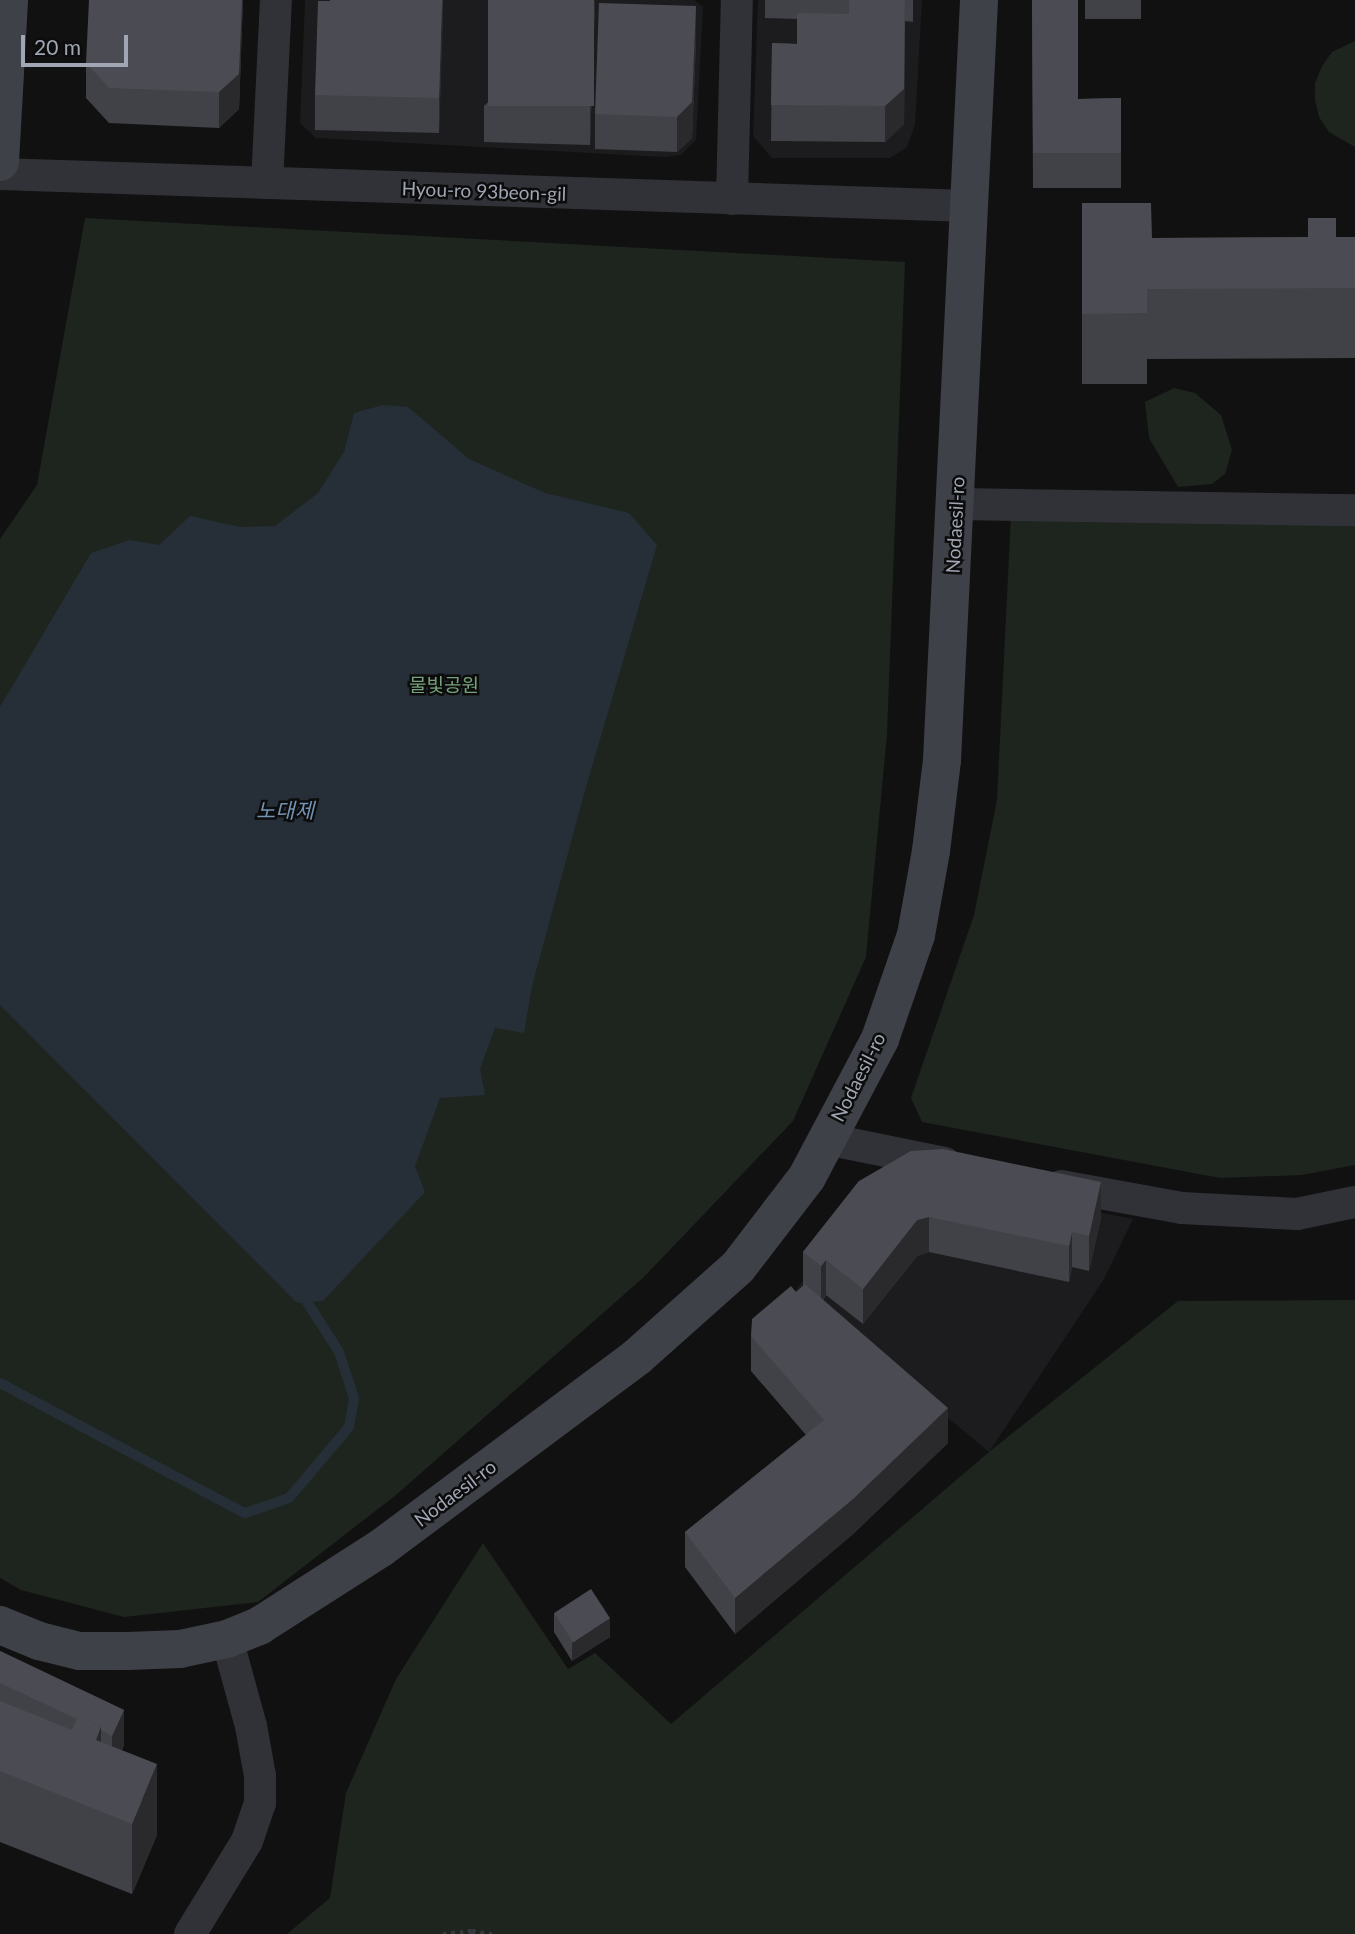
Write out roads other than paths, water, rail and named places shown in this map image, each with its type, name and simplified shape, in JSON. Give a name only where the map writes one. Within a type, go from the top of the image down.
[{"type":"main road","points":[[0,162],[9,0]]},
{"type":"main road","name":"Nodaesil-ro","points":[[0,1625],[39,1641],[79,1651],[180,1649],[227,1639],[259,1626],[299,1603],[381,1548],[637,1357],[738,1267],[807,1178],[880,1039],[916,935],[942,761],[957,504],[979,0]]},
{"type":"street","points":[[267,183],[276,0]]},
{"type":"street","points":[[732,199],[737,0]]},
{"type":"street","name":"Hyou-ro 93beon-gil","points":[[0,174],[969,206]]},
{"type":"street","points":[[957,504],[1355,510]]},
{"type":"street","points":[[826,1139],[971,1168]]},
{"type":"street","points":[[1037,1181],[1182,1208],[1297,1214],[1355,1202]]},
{"type":"street","points":[[190,1934],[247,1841],[260,1803],[260,1776],[251,1726],[227,1639]]},
{"type":"water","name":"노대제","points":[[383,405],[408,407],[469,459],[545,493],[629,513],[657,545],[584,794],[532,986],[524,1033],[495,1028],[480,1069],[485,1095],[440,1098],[415,1166],[425,1192],[323,1301],[297,1303],[0,1005],[0,707],[91,553],[130,540],[159,545],[190,516],[240,527],[275,526],[318,493],[344,452],[354,413]]},
{"type":"waterway","points":[[0,1383],[245,1513],[289,1498],[349,1427],[354,1398],[339,1352],[307,1302]]},
{"type":"park label","name":"물빛공원","points":[[444,685]]}]
